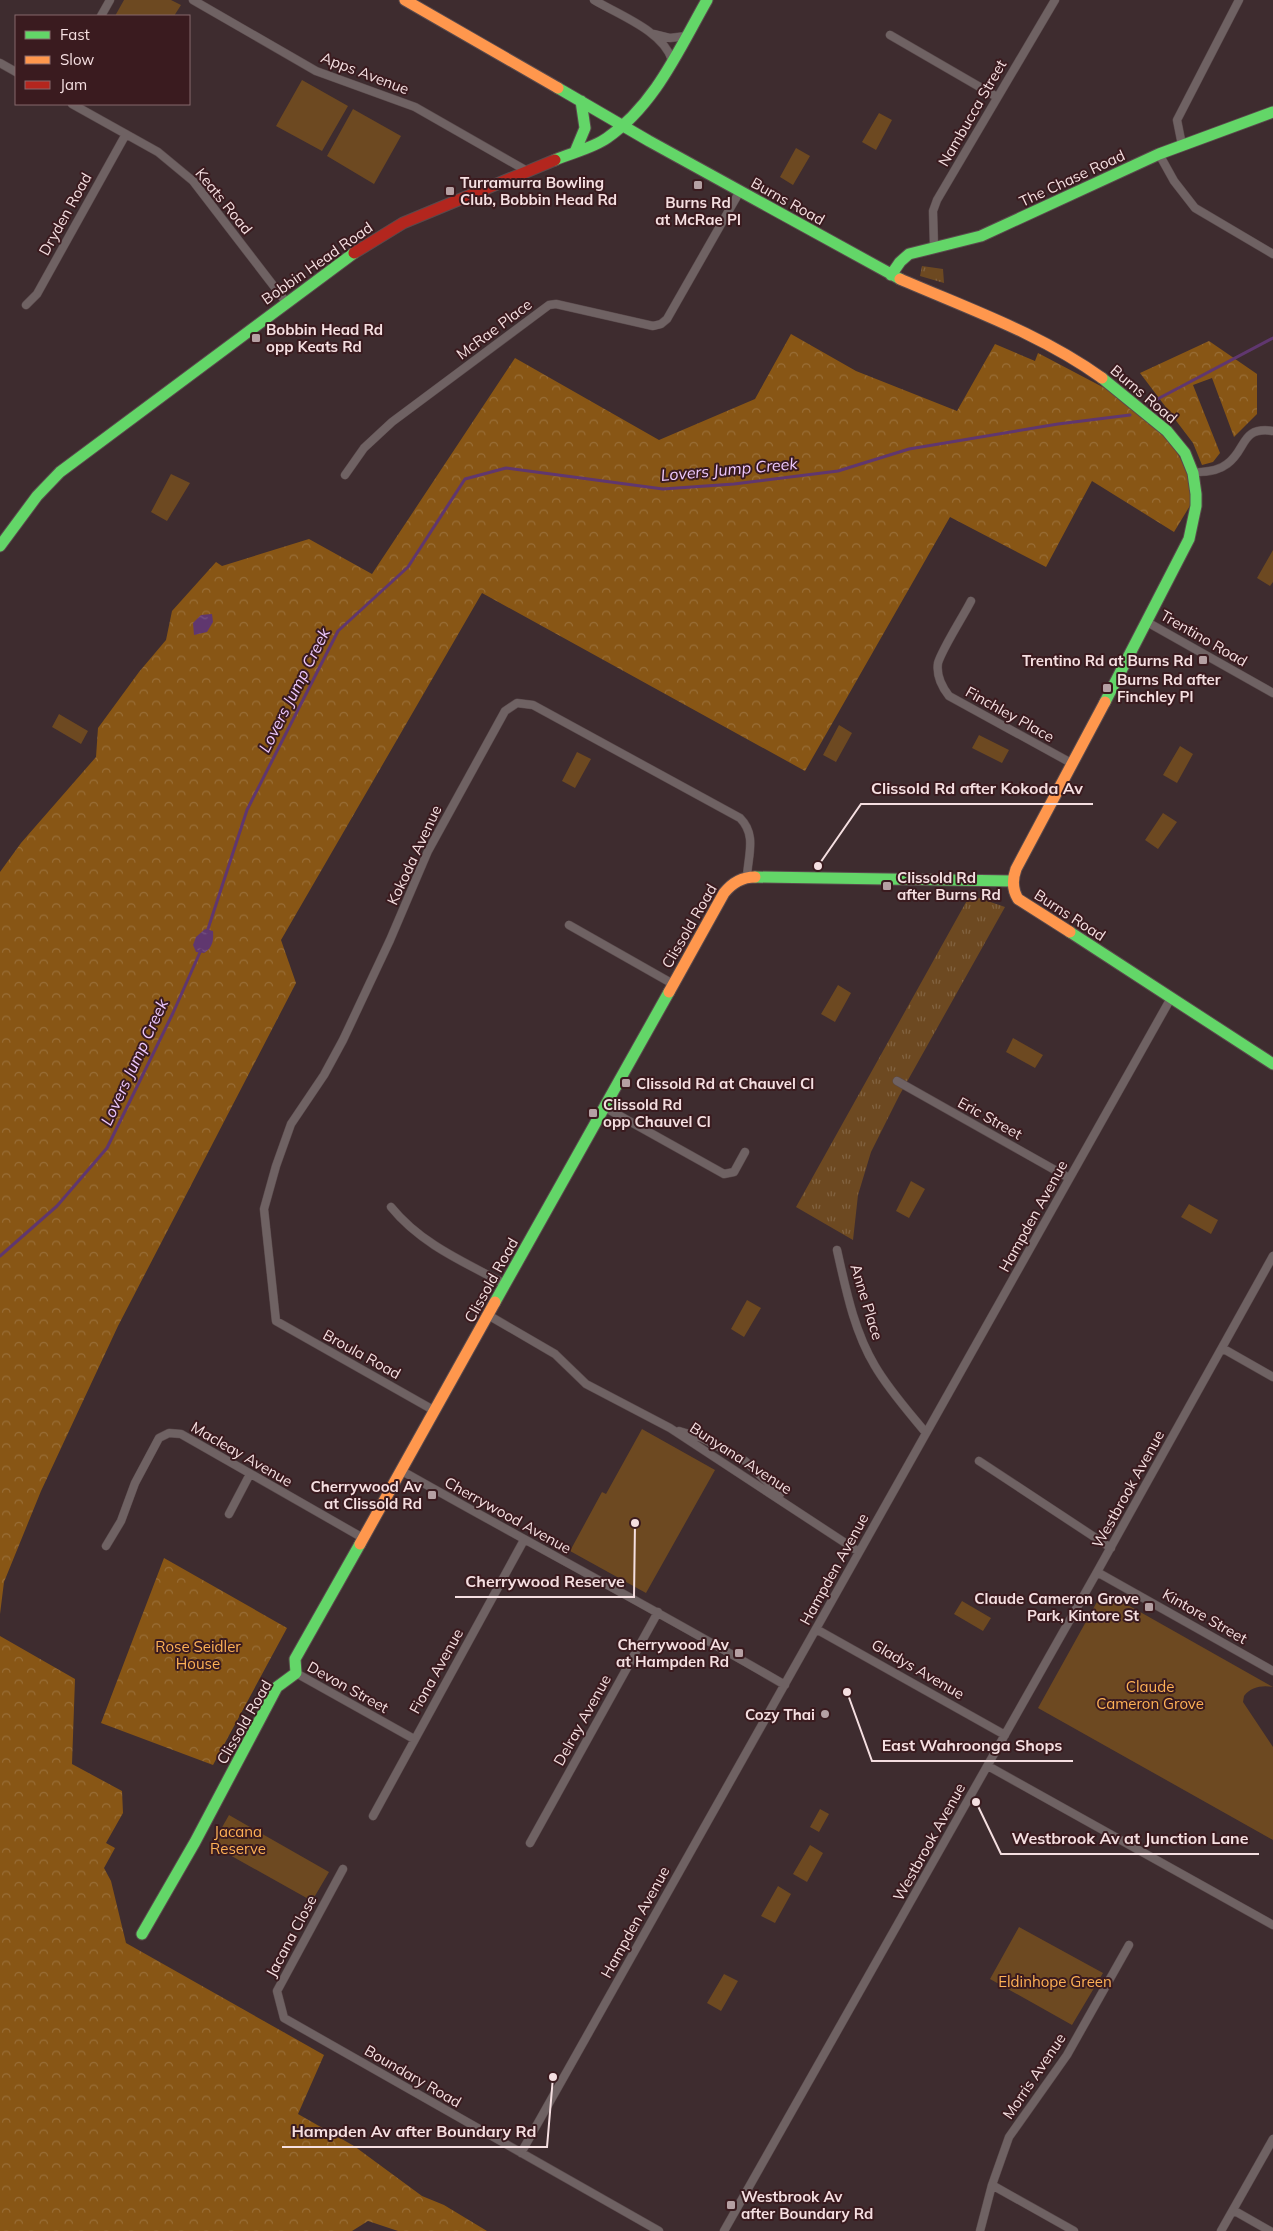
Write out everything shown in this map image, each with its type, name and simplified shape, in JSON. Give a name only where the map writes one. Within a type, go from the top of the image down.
[{"type":"main road","name":"Burns Road","points":[[406,0],[580,101],[891,275],[1045,342],[1078,361],[1120,391],[1167,431],[1185,454],[1193,473],[1196,506],[1189,538],[1073,764],[1016,869],[1012,881],[1014,893],[1018,899],[1273,1064]]},
{"type":"main road","name":"Bobbin Head Road","points":[[0,546],[37,496],[60,472],[363,246],[383,234],[461,198],[606,139],[642,108],[707,0]]},
{"type":"main road","points":[[576,152],[585,128],[580,101]]},
{"type":"main road","name":"The Chase Road","points":[[891,275],[900,262],[909,254],[934,246],[961,242],[981,236],[1159,154],[1273,112]]},
{"type":"main road","points":[[747,876],[1012,881]]},
{"type":"main road","name":"Clissold Road","points":[[142,1934],[194,1842],[277,1687],[296,1673],[295,1659],[724,893],[732,884],[747,876]]},
{"type":"street","points":[[102,15],[110,0]]},
{"type":"street","name":"Apps Avenue","points":[[193,0],[316,71],[415,107],[527,172]]},
{"type":"street","points":[[594,0],[652,33],[665,45],[672,60]]},
{"type":"street","name":"Nambucca Street","points":[[934,246],[933,212],[937,200],[1055,0]]},
{"type":"street","points":[[1182,145],[1177,120],[1239,0]]},
{"type":"street","points":[[652,33],[670,38],[686,36]]},
{"type":"street","points":[[890,35],[997,97]]},
{"type":"street","points":[[0,63],[15,71]]},
{"type":"street","name":"Keats Road","points":[[74,105],[158,152],[193,181],[286,302]]},
{"type":"street","name":"Dryden Road","points":[[26,305],[36,294],[126,134]]},
{"type":"street","points":[[1159,154],[1174,181],[1195,208],[1273,254]]},
{"type":"street","name":"McRae Place","points":[[345,475],[364,448],[392,422],[549,305],[556,304],[653,326],[661,324],[668,319],[740,191]]},
{"type":"street","points":[[1193,473],[1219,469],[1229,463],[1246,438],[1255,431],[1273,431]]},
{"type":"street","name":"Finchley Place","points":[[971,600],[938,663],[939,681],[943,688],[949,696],[1073,764]]},
{"type":"street","name":"Trentino Road","points":[[1147,622],[1273,693]]},
{"type":"street","name":"Kokoda Avenue","points":[[276,1321],[264,1209],[276,1166],[291,1124],[324,1075],[343,1040],[390,940],[428,851],[505,710],[517,703],[533,705],[740,818],[749,831],[751,846],[747,876]]},
{"type":"street","points":[[570,925],[673,984]]},
{"type":"street","name":"Hampden Avenue","points":[[521,2153],[1171,998]]},
{"type":"street","name":"Eric Street","points":[[897,1081],[1070,1178]]},
{"type":"street","points":[[604,1107],[724,1174],[734,1172],[745,1152]]},
{"type":"street","points":[[391,1207],[402,1221],[435,1247],[505,1284]]},
{"type":"street","name":"Anne Place","points":[[838,1250],[847,1295],[858,1331],[875,1366],[899,1401],[926,1433]]},
{"type":"street","name":"Westbrook Avenue","points":[[724,2231],[1111,1548],[1273,1256]]},
{"type":"street","name":"Bunyana Avenue","points":[[488,1314],[555,1354],[586,1384],[670,1428],[859,1552]]},
{"type":"street","name":"Broula Road","points":[[276,1321],[435,1411]]},
{"type":"street","points":[[1222,1348],[1273,1377]]},
{"type":"street","name":"Bunyana Avenue","points":[[670,1428],[702,1438],[745,1461],[796,1510]]},
{"type":"street","name":"Macleay Avenue","points":[[106,1546],[121,1521],[135,1483],[159,1438],[169,1433],[181,1434],[363,1538]]},
{"type":"street","points":[[978,1461],[1111,1548]]},
{"type":"street","name":"Cherrywood Avenue","points":[[402,1471],[524,1540],[658,1612],[784,1684]]},
{"type":"street","points":[[229,1514],[250,1474]]},
{"type":"street","name":"Fiona Avenue","points":[[373,1816],[524,1540]]},
{"type":"street","name":"Kintore Street","points":[[1097,1572],[1273,1671]]},
{"type":"street","name":"Delray Avenue","points":[[530,1842],[658,1612]]},
{"type":"street","name":"Gladys Avenue","points":[[816,1629],[1005,1735]]},
{"type":"street","name":"Devon Street","points":[[296,1673],[414,1739]]},
{"type":"street","points":[[988,1766],[1273,1925]]},
{"type":"street","name":"Jacana Close","points":[[284,2018],[277,1991],[343,1869]]},
{"type":"street","name":"Morris Avenue","points":[[980,2231],[992,2185],[1009,2137],[1066,2055],[1129,1945]]},
{"type":"street","name":"Boundary Road","points":[[284,2018],[659,2231]]},
{"type":"street","points":[[1221,2231],[1273,2139]]},
{"type":"street","points":[[992,2185],[1074,2231]]},
{"type":"street","points":[[1233,2210],[1270,2231]]},
{"type":"green space","points":[[124,0],[171,0],[181,5],[175,15],[116,15]]},
{"type":"green space","points":[[302,80],[348,106],[322,151],[276,126]]},
{"type":"green space","points":[[353,109],[401,136],[374,184],[327,156]]},
{"type":"green space","points":[[879,113],[892,120],[876,150],[862,142]]},
{"type":"green space","points":[[796,148],[810,156],[793,185],[780,177]]},
{"type":"green space","points":[[922,266],[943,269],[944,283],[920,276]]},
{"type":"green space","points":[[791,334],[856,371],[957,411],[995,344],[1035,361],[1038,353],[1114,393],[1169,438],[1192,480],[1191,504],[1174,532],[1092,481],[1046,567],[950,517],[805,771],[482,593],[281,940],[296,983],[118,1326],[41,1491],[4,1582],[0,1614],[0,872],[21,843],[96,757],[98,728],[139,672],[166,640],[172,611],[216,562],[222,566],[309,539],[372,574],[515,358],[659,440],[755,399]]},
{"type":"green space","points":[[1209,341],[1257,374],[1257,414],[1234,437],[1212,378],[1193,385],[1220,453],[1213,462],[1202,465],[1193,443],[1140,373]]},
{"type":"green space","points":[[171,474],[190,483],[167,521],[151,512]]},
{"type":"green space","points":[[1273,550],[1273,582],[1270,586],[1257,578]]},
{"type":"green space","points":[[59,714],[88,731],[81,744],[52,727]]},
{"type":"green space","points":[[839,725],[852,733],[836,762],[823,755]]},
{"type":"green space","points":[[979,735],[1009,750],[1002,763],[972,748]]},
{"type":"green space","points":[[1180,746],[1193,754],[1177,783],[1163,775]]},
{"type":"green space","points":[[577,752],[591,759],[575,788],[562,781]]},
{"type":"green space","points":[[1163,813],[1177,822],[1158,849],[1145,840]]},
{"type":"green space","points":[[970,895],[1005,907],[899,1096],[871,1152],[858,1195],[853,1240],[796,1207]]},
{"type":"green space","points":[[838,985],[851,993],[835,1022],[821,1014]]},
{"type":"green space","points":[[1013,1038],[1043,1055],[1035,1068],[1006,1052]]},
{"type":"green space","points":[[911,1181],[925,1189],[909,1218],[896,1211]]},
{"type":"green space","points":[[1189,1204],[1218,1220],[1211,1234],[1181,1217]]},
{"type":"green space","points":[[747,1300],[761,1308],[744,1337],[731,1329]]},
{"type":"green space","points":[[642,1429],[715,1470],[646,1593],[570,1551],[602,1492],[606,1494]]},
{"type":"green space","name":"Rose Seidler House","points":[[164,1558],[287,1628],[213,1765],[101,1723]]},
{"type":"green space","name":"Claude Cameron Grove","points":[[1103,1591],[1273,1687],[1265,1686],[1253,1689],[1244,1696],[1243,1702],[1273,1747],[1273,1840],[1038,1708]]},
{"type":"green space","points":[[962,1601],[991,1618],[983,1631],[954,1614]]},
{"type":"green space","points":[[0,1636],[75,1679],[72,1764],[122,1791],[123,1813],[106,1843],[115,1848],[104,1868],[111,1881],[126,1943],[324,2055],[298,2114],[354,2146],[422,2196],[444,2205],[487,2231],[398,2231],[368,2221],[352,2231],[0,2231]]},
{"type":"green space","points":[[820,1809],[829,1814],[819,1832],[810,1827]]},
{"type":"green space","name":"Jacana Reserve","points":[[229,1815],[329,1872],[312,1901],[212,1845]]},
{"type":"green space","points":[[810,1845],[823,1853],[807,1882],[793,1874]]},
{"type":"green space","points":[[778,1886],[791,1894],[775,1923],[761,1916]]},
{"type":"green space","name":"Eldinhope Green","points":[[1019,1927],[1103,1973],[1072,2025],[990,1979]]},
{"type":"green space","points":[[724,1974],[738,1981],[721,2011],[707,2003]]},
{"type":"water","points":[[212,614],[213,622],[207,632],[194,635],[193,623],[201,615]]},
{"type":"water","points":[[205,929],[213,931],[212,944],[204,953],[196,952],[193,945],[196,937]]},
{"type":"waterway","name":"Lovers Jump Creek","points":[[1150,403],[1273,338]]},
{"type":"waterway","name":"Lovers Jump Creek","points":[[207,932],[247,810],[338,631],[408,567],[465,479],[506,468],[663,489],[734,484],[838,471],[909,449],[1058,424],[1130,415]]},
{"type":"waterway","name":"Lovers Jump Creek","points":[[0,1256],[57,1206],[107,1148],[173,1013],[201,950]]},
{"type":"traffic: fast","points":[[555,160],[601,142],[624,125],[652,93],[664,75],[707,0]]},
{"type":"traffic: fast","points":[[558,88],[649,141],[900,279]]},
{"type":"traffic: fast","points":[[575,152],[585,128],[581,101]]},
{"type":"traffic: fast","points":[[891,275],[900,262],[909,254],[981,236],[1159,154],[1273,112]]},
{"type":"traffic: fast","points":[[0,546],[37,496],[60,472],[354,253]]},
{"type":"traffic: fast","points":[[1102,378],[1167,431],[1185,453],[1193,473],[1196,494],[1196,506],[1189,539],[1105,702]]},
{"type":"traffic: fast","points":[[755,877],[1012,881]]},
{"type":"traffic: fast","points":[[1070,932],[1273,1064]]},
{"type":"traffic: fast","points":[[495,1302],[669,992]]},
{"type":"traffic: fast","points":[[142,1934],[195,1842],[277,1687],[296,1673],[295,1659],[360,1544]]},
{"type":"traffic: slow","points":[[405,0],[558,88]]},
{"type":"traffic: slow","points":[[900,279],[1029,335],[1079,362],[1102,378]]},
{"type":"traffic: slow","points":[[1070,932],[1018,899],[1013,884],[1014,877],[1016,869],[1105,702]]},
{"type":"traffic: slow","points":[[669,992],[724,893],[737,881],[755,877]]},
{"type":"traffic: slow","points":[[360,1544],[495,1302]]},
{"type":"traffic: jam","points":[[354,253],[403,223],[555,160]]},
{"type":"place","name":"Burns Rd at McRae Pl","points":[[698,185]]},
{"type":"place","name":"Turramurra Bowling Club, Bobbin Head Rd","points":[[450,191]]},
{"type":"place","name":"Bobbin Head Rd opp Keats Rd","points":[[256,338]]},
{"type":"place","name":"Trentino Rd at Burns Rd","points":[[1203,660]]},
{"type":"place","name":"Burns Rd after Finchley Pl","points":[[1107,688]]},
{"type":"place","name":"Clissold Rd after Kokoda Av","points":[[818,866]]},
{"type":"place","name":"Clissold Rd after Burns Rd","points":[[887,886]]},
{"type":"place","name":"Clissold Rd at Chauvel Cl","points":[[626,1083]]},
{"type":"place","name":"Clissold Rd opp Chauvel Cl","points":[[593,1113]]},
{"type":"place","name":"Cherrywood Av at Clissold Rd","points":[[432,1495]]},
{"type":"place","name":"Cherrywood Reserve","points":[[635,1523]]},
{"type":"place","name":"Claude Cameron Grove Park, Kintore St","points":[[1149,1607]]},
{"type":"place","name":"Cherrywood Av at Hampden Rd","points":[[739,1653]]},
{"type":"place","name":"East Wahroonga Shops","points":[[847,1692]]},
{"type":"place","name":"Cozy Thai","points":[[825,1714]]},
{"type":"place","name":"Westbrook Av at Junction Lane","points":[[976,1802]]},
{"type":"place","name":"Hampden Av after Boundary Rd","points":[[553,2077]]},
{"type":"place","name":"Westbrook Av after Boundary Rd","points":[[731,2205]]}]
